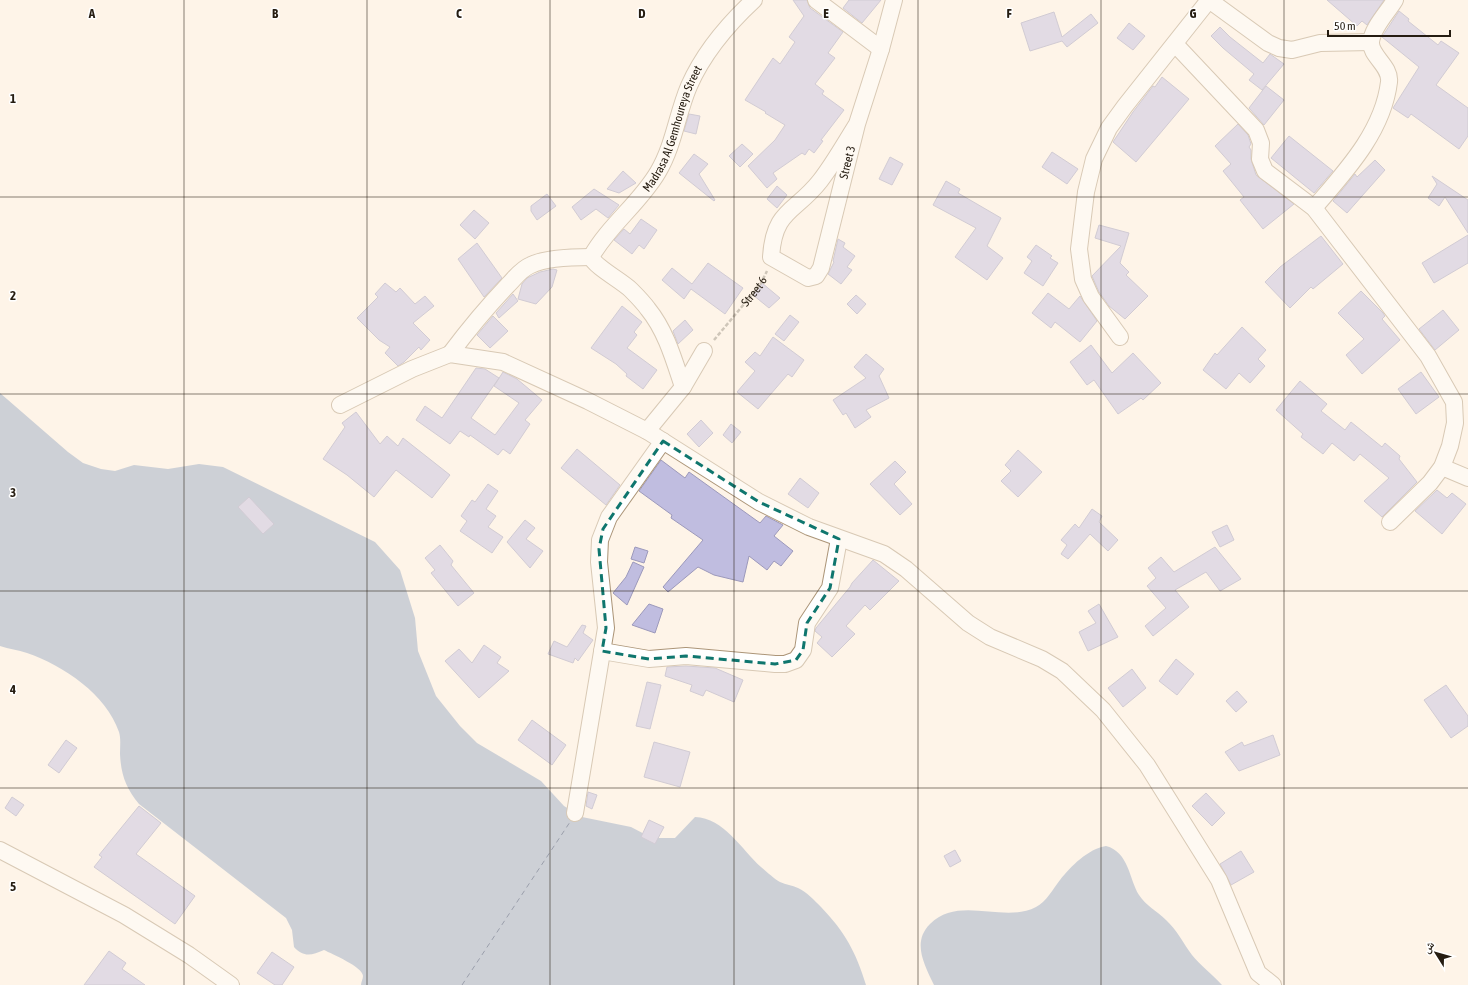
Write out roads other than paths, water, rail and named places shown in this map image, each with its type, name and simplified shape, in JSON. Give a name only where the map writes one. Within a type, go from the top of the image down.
[{"type":"street","name":"Madrasa Al Gemhoureya Street","points":[[591,257],[618,222],[646,192],[659,170],[670,146],[689,86],[706,54],[729,24],[754,0]]},
{"type":"street","points":[[816,0],[881,50]]},
{"type":"street","name":"Street 3","points":[[856,124],[819,182],[785,215],[777,227],[772,242],[771,257],[808,278],[812,278],[819,273],[856,124],[881,50],[894,0]]},
{"type":"street","points":[[1120,337],[1091,297],[1083,279],[1079,249],[1086,192],[1094,159],[1109,128],[1209,0],[1263,39],[1279,48],[1292,50],[1320,43],[1371,42]]},
{"type":"street","points":[[1314,208],[1351,165],[1382,114],[1389,82],[1389,73],[1372,49],[1371,42],[1374,33],[1396,0]]},
{"type":"street","points":[[1175,44],[1256,130],[1261,142],[1260,159],[1265,171],[1314,208],[1428,356],[1454,402],[1455,423],[1450,446],[1442,467],[1430,483],[1390,522]]},
{"type":"street","points":[[450,354],[470,327],[530,264],[568,257],[591,257],[593,263],[610,273],[631,290],[649,310],[666,336],[683,387]]},
{"type":"street","points":[[648,431],[683,387],[704,351]]},
{"type":"street","points":[[340,405],[412,369],[450,354],[503,362],[588,401],[648,431],[759,502],[808,527],[884,554],[906,569],[968,623],[990,637],[1042,659],[1062,671],[1103,710],[1147,765],[1219,880],[1258,973],[1273,985]]},
{"type":"street","points":[[576,813],[606,628],[598,549],[603,529],[609,517],[664,441]]},
{"type":"street","points":[[1442,467],[1468,478]]},
{"type":"street","points":[[602,651],[649,658],[686,656],[775,664],[785,664],[796,660],[803,650],[807,623],[830,588],[839,538]]},
{"type":"street","points":[[0,850],[124,915],[189,954],[231,985]]},
{"type":"water","points":[[0,393],[68,452],[83,463],[101,469],[115,471],[134,465],[168,469],[199,464],[223,467],[375,542],[400,570],[415,618],[418,651],[436,696],[460,726],[477,743],[541,781],[564,806],[582,817],[631,827],[652,838],[675,838],[695,817],[715,823],[732,836],[761,867],[778,881],[801,890],[810,896],[821,907],[837,925],[849,943],[854,952],[866,985],[361,985],[363,976],[362,972],[346,961],[324,950],[316,953],[301,953],[294,947],[292,930],[286,918],[139,804],[128,787],[123,775],[119,732],[113,718],[94,694],[82,683],[55,665],[27,653],[0,646]]},
{"type":"water","points":[[1106,846],[1114,849],[1124,860],[1136,889],[1142,899],[1170,924],[1192,955],[1222,985],[934,985],[921,953],[922,938],[930,924],[942,916],[954,912],[968,910],[1010,913],[1036,907],[1046,899],[1064,875],[1080,859],[1086,854]]}]
